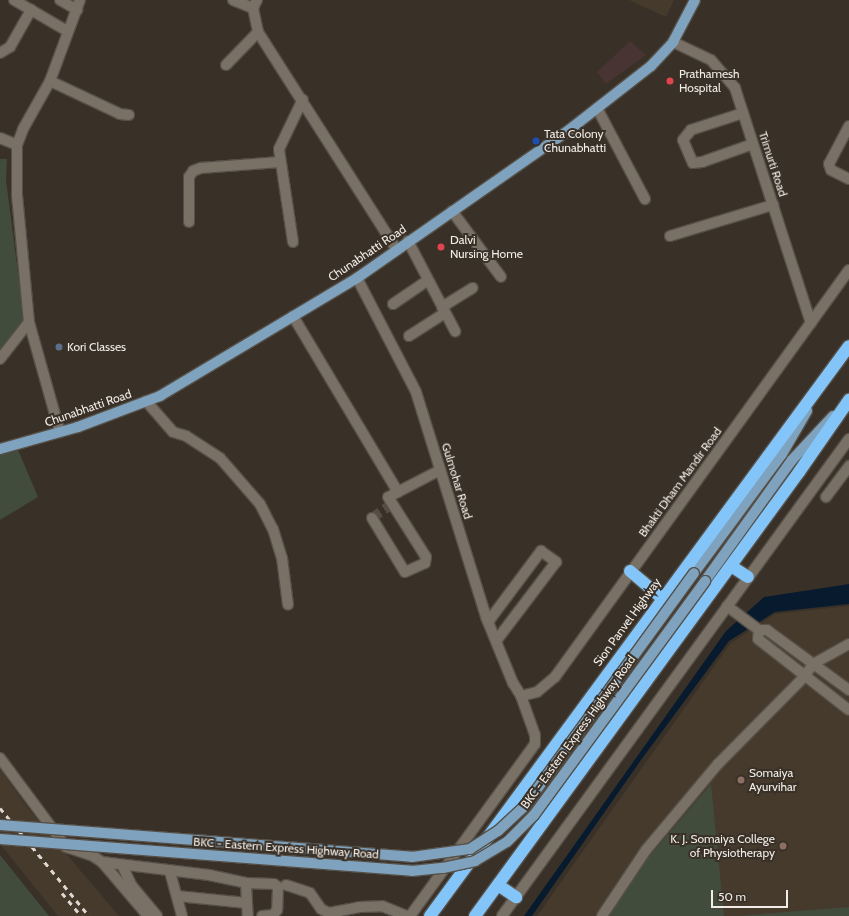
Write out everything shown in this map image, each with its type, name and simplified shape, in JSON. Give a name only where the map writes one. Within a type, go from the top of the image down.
[{"type":"highway","name":"Sion Panvel Highway","points":[[430,916],[662,598],[849,346]]},
{"type":"highway","points":[[475,916],[731,566],[849,399]]},
{"type":"highway","points":[[731,566],[748,577]]},
{"type":"highway","points":[[630,571],[662,598]]},
{"type":"highway","points":[[498,885],[516,897]]},
{"type":"main road","name":"Chunabhatti Road","points":[[0,449],[60,432],[160,396],[357,278],[597,108],[651,66],[673,42],[695,0]]},
{"type":"main road","name":"BKC - Eastern Express Highway Road","points":[[0,825],[412,857],[470,849],[498,831],[524,808],[782,454],[827,376]]},
{"type":"main road","name":"BKC - Eastern Express Highway Road","points":[[0,839],[412,871],[443,868],[475,861],[507,842],[534,815],[792,460],[849,399]]},
{"type":"street","points":[[14,0],[67,31]]},
{"type":"street","points":[[60,0],[77,10]]},
{"type":"street","points":[[60,432],[29,322],[16,194],[17,145],[23,129],[50,81],[67,31],[80,0]]},
{"type":"street","points":[[233,0],[255,4],[258,32],[303,99],[396,249]]},
{"type":"street","points":[[0,53],[10,47],[31,10]]},
{"type":"street","points":[[226,65],[258,32]]},
{"type":"street","name":"Trimurti Road","points":[[673,42],[711,60],[735,88],[811,323]]},
{"type":"street","points":[[50,81],[120,114],[129,115]]},
{"type":"street","points":[[293,242],[280,162],[281,142],[303,99]]},
{"type":"street","points":[[597,108],[645,199]]},
{"type":"street","points":[[743,113],[691,130],[683,140],[693,163],[702,162],[754,144]]},
{"type":"street","points":[[849,126],[828,164],[831,170],[849,179]]},
{"type":"street","points":[[0,138],[17,145]]},
{"type":"street","points":[[189,222],[188,177],[193,171],[201,168],[280,162]]},
{"type":"street","points":[[670,236],[773,205]]},
{"type":"street","points":[[452,211],[501,277]]},
{"type":"street","points":[[408,241],[455,331]]},
{"type":"street","name":"Bhakti Dham Mandir Road","points":[[521,696],[537,692],[550,683],[849,270]]},
{"type":"street","name":"Gulmohar Road","points":[[357,278],[416,392],[488,622],[513,683],[521,696],[533,725],[535,744],[410,916]]},
{"type":"street","points":[[393,304],[428,280]]},
{"type":"street","points":[[409,336],[472,288]]},
{"type":"street","points":[[293,316],[398,492]]},
{"type":"street","points":[[0,359],[29,322]]},
{"type":"street","points":[[146,401],[173,432],[186,436],[220,458],[260,504],[274,529],[282,558],[288,605]]},
{"type":"street","points":[[502,916],[849,438]]},
{"type":"street","points":[[826,497],[849,466]]},
{"type":"street","points":[[372,518],[405,572],[425,563],[426,557],[388,502],[398,492],[440,470]]},
{"type":"street","points":[[488,622],[541,551],[556,562],[496,641]]},
{"type":"street","points":[[727,606],[757,629],[767,630],[849,690]]},
{"type":"street","points":[[498,608],[511,621]]},
{"type":"street","points":[[757,629],[758,639],[804,677],[849,710]]},
{"type":"street","points":[[602,916],[646,850],[718,764],[804,677],[813,664],[849,644]]},
{"type":"street","points":[[0,758],[66,847],[93,856],[102,862],[148,916]]},
{"type":"street","points":[[102,862],[170,872],[209,875],[246,883],[274,884],[278,887],[276,913],[262,916]]},
{"type":"street","points":[[122,865],[132,886],[157,916]]},
{"type":"street","points":[[170,872],[182,916]]},
{"type":"street","points":[[246,883],[248,916]]},
{"type":"street","points":[[286,885],[310,893],[321,910],[329,913],[359,907],[382,906],[407,916]]},
{"type":"street","points":[[177,896],[247,903]]},
{"type":"shaded area","points":[[629,0],[674,0],[666,17]]},
{"type":"shaded area","points":[[630,41],[646,55],[606,84],[597,72]]},
{"type":"shaded area","name":"Somaiya Ayurvihar","points":[[849,606],[849,916],[537,916],[730,644],[775,614]]},
{"type":"shaded area","points":[[0,769],[29,810],[119,916],[58,916],[0,844]]},
{"type":"green space","points":[[0,159],[7,159],[6,180],[24,319],[0,349]]},
{"type":"green space","points":[[18,450],[38,497],[0,520],[0,455]]},
{"type":"green space","points":[[711,784],[724,916],[610,916],[624,886]]},
{"type":"green space","points":[[0,855],[49,916],[0,916]]},
{"type":"green space","points":[[849,907],[849,916],[739,916]]},
{"type":"water","points":[[849,584],[849,604],[775,612],[729,641],[641,760],[532,916],[524,916],[726,631],[764,597]]},
{"type":"tunnel","points":[[372,518],[389,506]]},
{"type":"railway","points":[[0,808],[89,916]]},
{"type":"railway","points":[[62,893],[81,916]]},
{"type":"place","name":"Prathamesh Hospital","points":[[670,81]]},
{"type":"place","name":"Tata Colony Chunabhatti","points":[[536,141]]},
{"type":"place","name":"Dalvi Nursing Home","points":[[441,247]]},
{"type":"place","name":"Kori Classes","points":[[59,347]]},
{"type":"place","name":"Somaiya Ayurvihar","points":[[741,780]]},
{"type":"place","name":"K. J. Somaiya College of Physiotherapy","points":[[783,846]]}]
